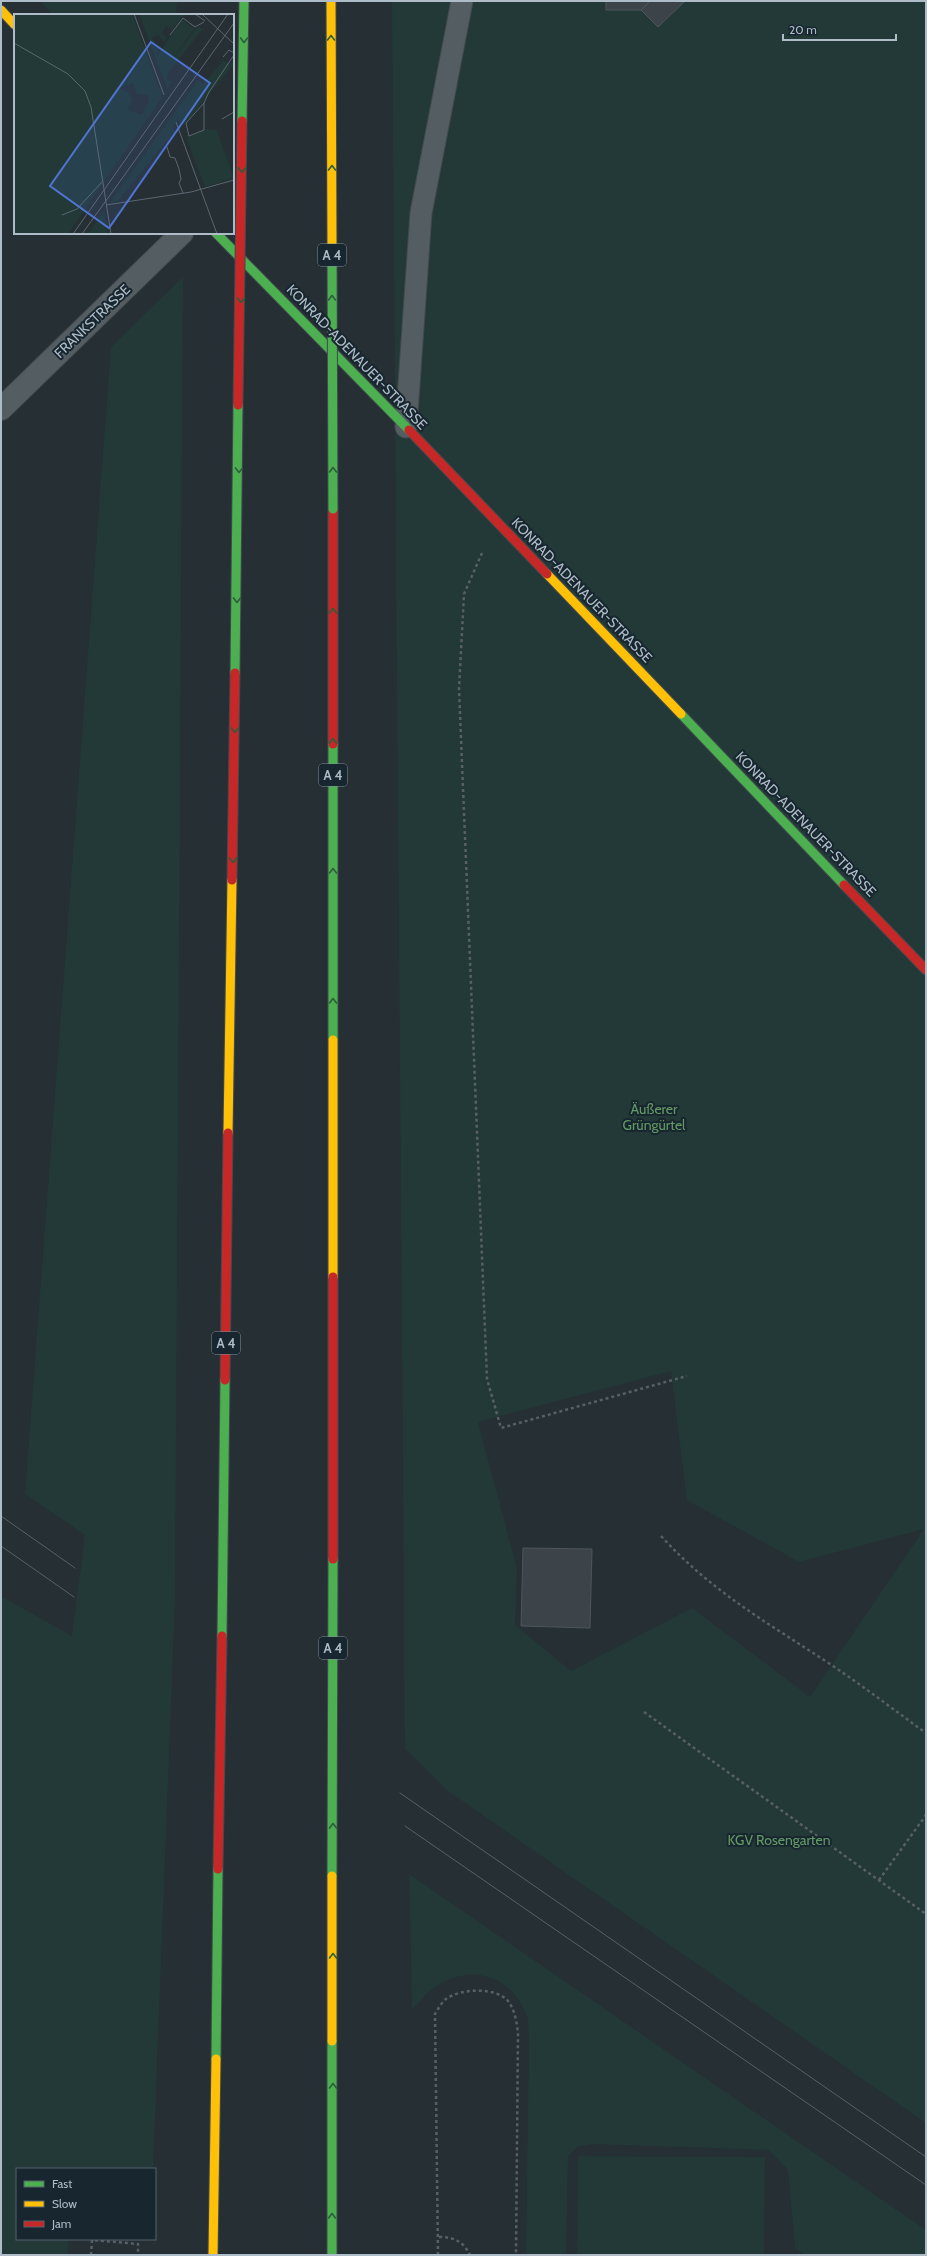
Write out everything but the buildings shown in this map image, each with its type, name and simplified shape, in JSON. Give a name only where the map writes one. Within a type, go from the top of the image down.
[{"type":"main road","name":"A 4","points":[[214,2255],[244,1]]},
{"type":"main road","name":"A 4","points":[[331,1],[333,510],[332,2255]]},
{"type":"main road","points":[[1,10],[14,24]]},
{"type":"main road","name":"KONRAD-ADENAUER-STRASSE","points":[[217,234],[406,427],[926,970]]},
{"type":"street","name":"FRANKSTRASSE","points":[[1,409],[181,234]]},
{"type":"lane","points":[[406,427],[421,213],[462,1]]},
{"type":"path","points":[[497,522],[464,594],[459,689],[487,1379],[501,1428],[687,1376]]},
{"type":"path","points":[[661,1536],[684,1562],[733,1602],[831,1665],[926,1733]]},
{"type":"path","points":[[644,1712],[926,1914]]},
{"type":"path","points":[[879,1880],[926,1815]]},
{"type":"path","points":[[438,2255],[439,2237],[435,2014],[446,1999],[460,1992],[476,1991],[495,1993],[507,2001],[516,2016],[518,2034],[516,2255]]},
{"type":"path","points":[[439,2237],[458,2240],[470,2255]]},
{"type":"path","points":[[91,2255],[92,2240],[138,2244],[138,2255]]},
{"type":"green space","points":[[40,1],[177,1],[176,14],[52,14]]},
{"type":"green space","points":[[392,1],[926,1],[926,2123],[448,1791],[405,1749]],"holes":[[[671,1371],[687,1500],[799,1562],[924,1529],[810,1697],[692,1608],[571,1671],[515,1625],[517,1568],[478,1422]]]},
{"type":"green space","points":[[183,277],[175,1600],[153,2168],[16,2168],[16,2240],[69,2240],[67,2255],[1,2255],[1,1596],[72,1636],[85,1535],[25,1494],[111,347]]},
{"type":"green space","points":[[409,1874],[926,2230],[926,2255],[805,2255],[795,2248],[788,2170],[769,2150],[592,2144],[577,2147],[568,2156],[566,2255],[526,2255],[529,2038],[526,2014],[517,1998],[496,1980],[484,1976],[472,1975],[459,1976],[445,1981],[432,1989],[412,2009]]},
{"type":"green space","points":[[578,2156],[765,2157],[764,2255],[577,2255]]},
{"type":"tram line","points":[[1,1516],[75,1568]]},
{"type":"tram line","points":[[1,1546],[74,1597]]},
{"type":"tram line","points":[[400,1793],[926,2157]]},
{"type":"tram line","points":[[405,1826],[926,2185]]},
{"type":"traffic: fast","points":[[242,121],[244,1]]},
{"type":"traffic: fast","points":[[217,234],[409,430]]},
{"type":"traffic: fast","points":[[332,248],[333,509]]},
{"type":"traffic: fast","points":[[235,673],[238,405]]},
{"type":"traffic: fast","points":[[681,714],[844,885]]},
{"type":"traffic: fast","points":[[333,744],[333,1040]]},
{"type":"traffic: fast","points":[[222,1636],[225,1380]]},
{"type":"traffic: fast","points":[[332,1876],[333,1559]]},
{"type":"traffic: fast","points":[[216,2059],[218,1869]]},
{"type":"traffic: fast","points":[[332,2041],[332,2255]]},
{"type":"traffic: slow","points":[[331,1],[332,248]]},
{"type":"traffic: slow","points":[[1,10],[14,24]]},
{"type":"traffic: slow","points":[[547,574],[681,714]]},
{"type":"traffic: slow","points":[[228,1133],[232,880]]},
{"type":"traffic: slow","points":[[333,1040],[333,1277]]},
{"type":"traffic: slow","points":[[332,1876],[332,2041]]},
{"type":"traffic: slow","points":[[213,2255],[216,2059]]},
{"type":"traffic: jam","points":[[238,405],[242,121]]},
{"type":"traffic: jam","points":[[409,430],[547,574]]},
{"type":"traffic: jam","points":[[333,509],[333,744]]},
{"type":"traffic: jam","points":[[232,880],[235,673]]},
{"type":"traffic: jam","points":[[844,885],[926,970]]},
{"type":"traffic: jam","points":[[225,1380],[228,1133]]},
{"type":"traffic: jam","points":[[333,1277],[333,1559]]},
{"type":"traffic: jam","points":[[218,1869],[222,1636]]},
{"type":"park label","name":"Äußerer Grüngürtel","points":[[654,1118]]},
{"type":"park label","name":"KGV Rosengarten","points":[[779,1840]]}]
